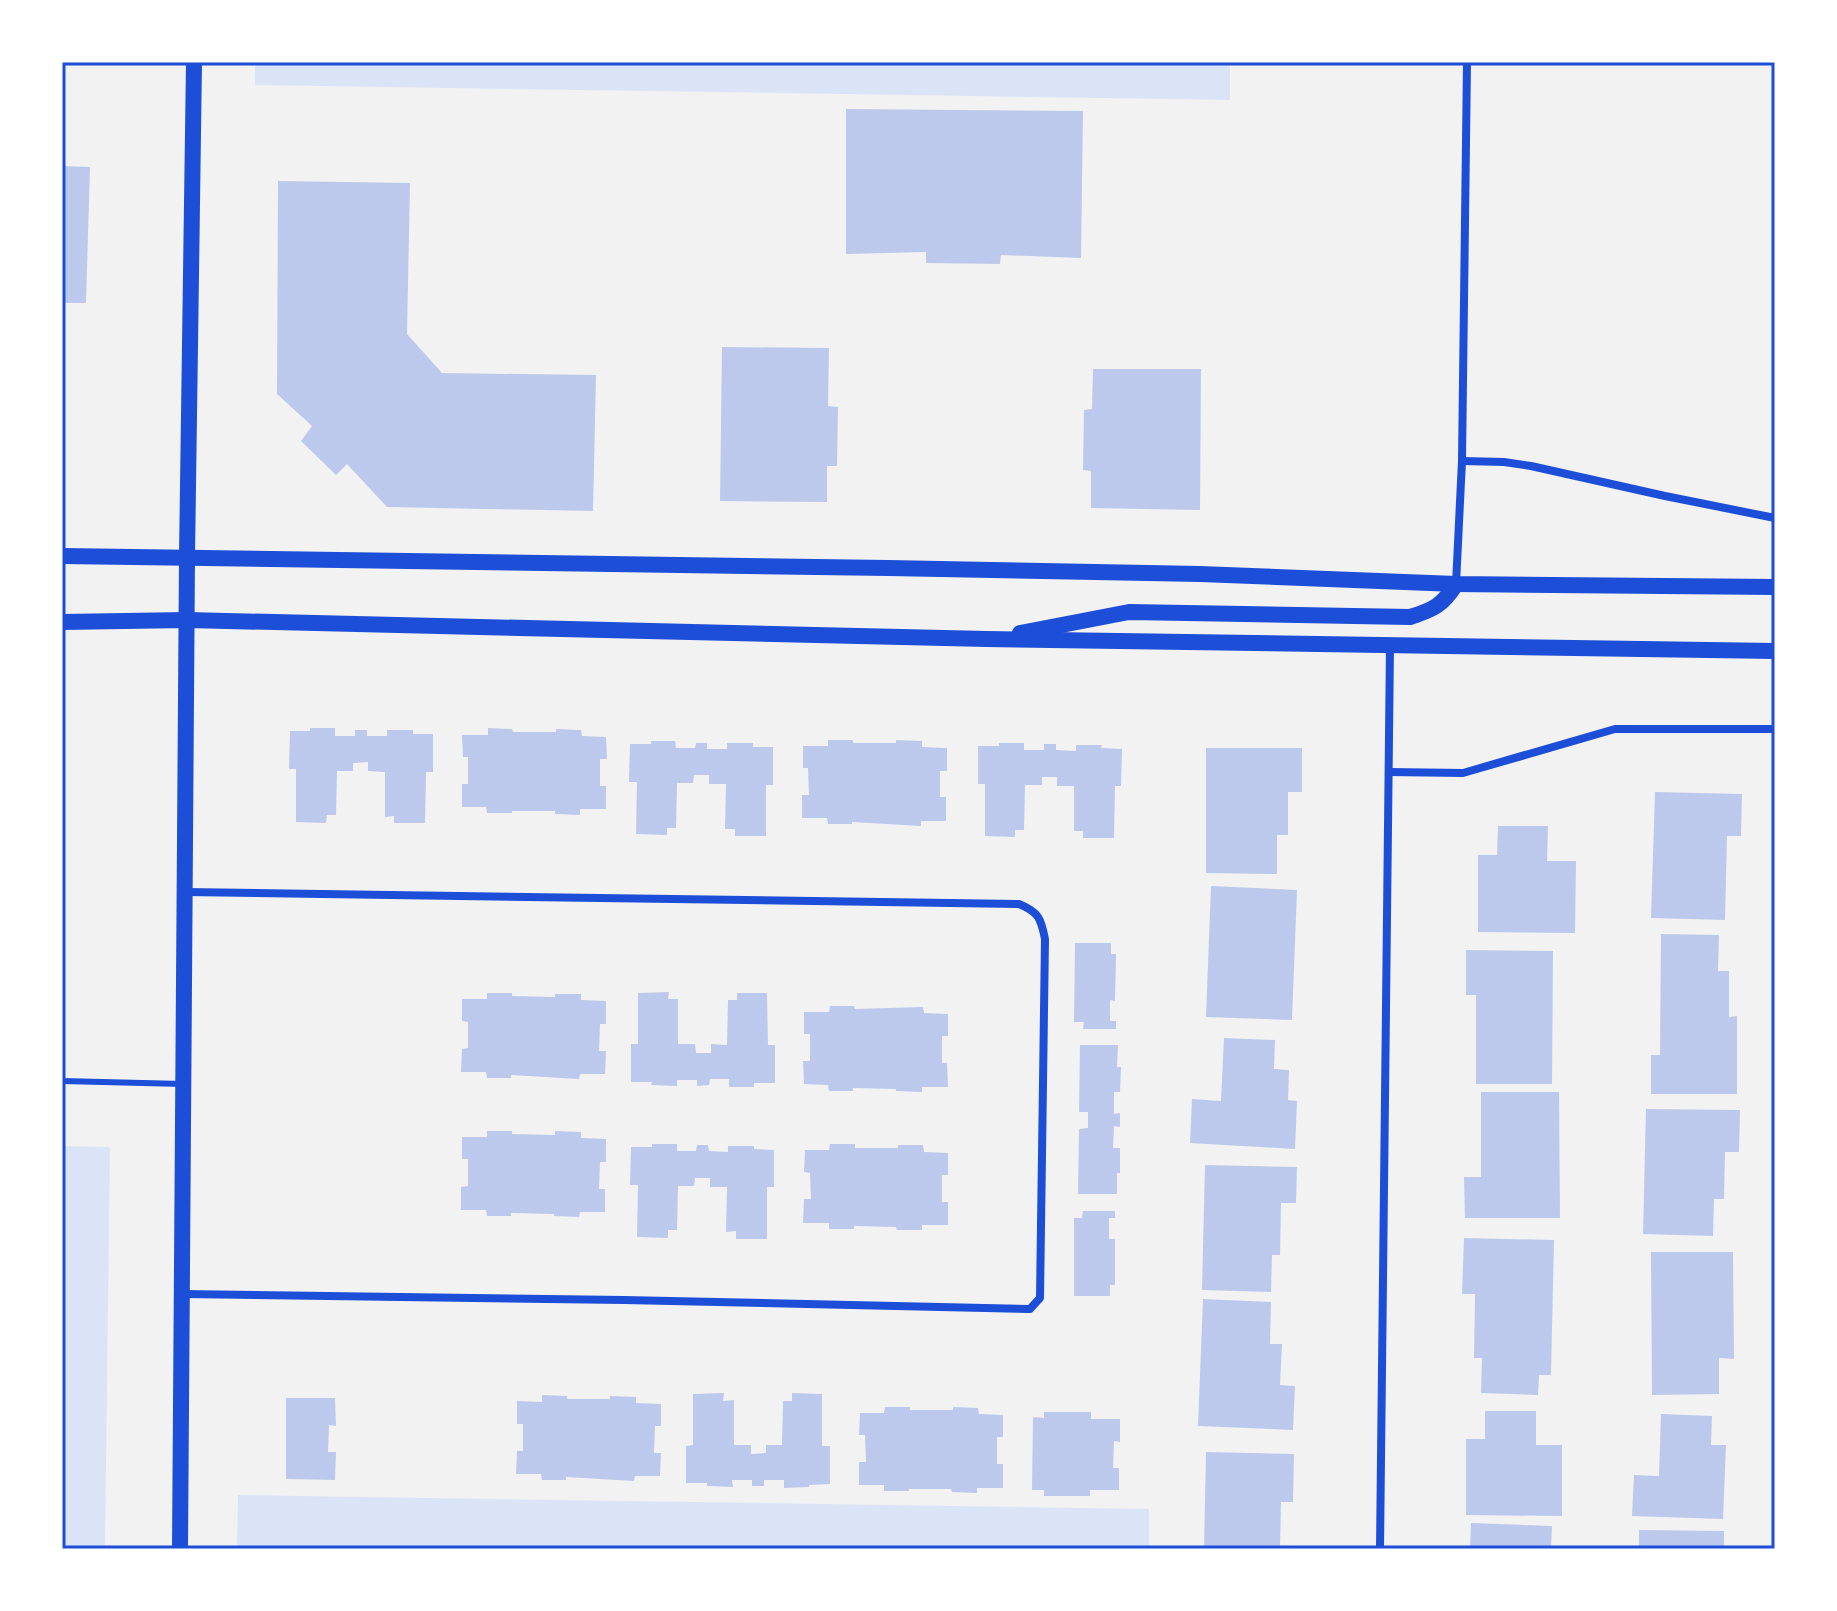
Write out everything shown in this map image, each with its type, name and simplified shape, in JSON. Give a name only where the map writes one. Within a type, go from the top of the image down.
[{"type":"main road","points":[[180,1549],[194,62]]},
{"type":"main road","points":[[62,556],[1184,574],[1456,584],[1775,587]]},
{"type":"main road","points":[[987,639],[1129,612],[1410,617],[1433,610],[1449,597],[1456,584]]},
{"type":"main road","points":[[62,622],[187,620],[987,639],[1775,651]]},
{"type":"street","points":[[1456,584],[1462,461],[1467,62]]},
{"type":"street","points":[[1462,461],[1531,466],[1775,518]]},
{"type":"street","points":[[1380,1549],[1390,645]]},
{"type":"street","points":[[1389,772],[1463,773],[1615,729],[1775,729]]},
{"type":"street","points":[[182,1294],[1030,1309],[1040,1298],[1045,939],[1042,923],[1033,910],[1019,904],[185,892]]},
{"type":"lane","points":[[62,721],[62,848]]},
{"type":"lane","points":[[62,1081],[183,1084]]},
{"type":"shaded area","points":[[255,62],[1230,62],[1230,100],[255,85]]},
{"type":"shaded area","points":[[62,1146],[110,1147],[105,1549],[62,1549]]},
{"type":"shaded area","points":[[238,1495],[1149,1509],[1149,1549],[237,1549]]},
{"type":"building","points":[[846,109],[1083,111],[1081,258],[1001,255],[1000,264],[926,263],[926,252],[846,254]]},
{"type":"building","points":[[62,166],[90,167],[86,303],[62,303]]},
{"type":"building","points":[[278,181],[410,183],[407,334],[442,373],[596,375],[593,511],[387,507],[347,464],[336,475],[301,441],[312,426],[277,394]]},
{"type":"building","points":[[722,347],[829,348],[828,406],[838,407],[837,466],[827,466],[827,502],[720,501]]},
{"type":"building","points":[[1093,369],[1201,369],[1200,510],[1091,508],[1091,471],[1083,470],[1084,410],[1092,409]]},
{"type":"building","points":[[310,728],[335,728],[335,736],[355,736],[355,730],[367,730],[367,736],[387,736],[387,730],[433,734],[433,772],[426,772],[425,823],[394,823],[394,816],[385,817],[385,772],[368,771],[368,762],[353,763],[353,771],[337,771],[336,815],[327,815],[326,823],[296,822],[296,769],[289,769],[290,731],[310,731]]},
{"type":"building","points":[[488,728],[512,729],[513,732],[581,730],[582,736],[606,737],[607,759],[600,759],[600,786],[606,786],[606,809],[580,809],[580,815],[555,814],[555,811],[487,813],[486,807],[462,807],[462,784],[468,784],[468,757],[463,757],[462,735],[488,735]]},
{"type":"building","points":[[828,740],[853,740],[853,743],[922,741],[922,747],[947,748],[947,771],[940,771],[940,797],[946,797],[946,821],[921,821],[921,826],[852,822],[828,824],[827,818],[802,818],[802,795],[809,795],[808,768],[803,768],[803,746],[828,746]]},
{"type":"building","points":[[651,741],[675,741],[676,748],[695,748],[696,743],[707,743],[707,749],[727,749],[727,743],[773,747],[773,785],[766,785],[766,836],[735,836],[735,829],[725,829],[726,784],[709,784],[709,775],[694,775],[693,783],[677,783],[676,828],[667,828],[667,835],[636,834],[637,782],[629,782],[630,744],[651,744]]},
{"type":"building","points":[[999,743],[1024,743],[1024,750],[1044,750],[1044,744],[1056,744],[1056,750],[1076,751],[1076,745],[1122,749],[1121,786],[1115,786],[1114,838],[1083,838],[1083,831],[1074,831],[1074,786],[1057,786],[1057,777],[1042,777],[1042,785],[1025,785],[1024,830],[1015,830],[1015,837],[985,836],[985,784],[978,784],[978,746],[999,746]]},
{"type":"building","points":[[1206,748],[1302,748],[1302,792],[1288,792],[1288,835],[1277,835],[1277,874],[1206,873]]},
{"type":"building","points":[[1655,792],[1742,794],[1741,836],[1727,836],[1725,920],[1651,918]]},
{"type":"building","points":[[1498,826],[1548,826],[1547,861],[1576,861],[1575,933],[1478,932],[1478,855],[1497,855]]},
{"type":"building","points":[[1211,886],[1297,890],[1292,1020],[1206,1017]]},
{"type":"building","points":[[1661,934],[1719,935],[1718,971],[1729,971],[1729,1017],[1737,1016],[1737,1094],[1651,1094],[1651,1055],[1660,1055]]},
{"type":"building","points":[[1075,943],[1111,943],[1111,954],[1116,954],[1115,1001],[1110,1000],[1110,1021],[1116,1021],[1116,1029],[1083,1029],[1084,1022],[1074,1022]]},
{"type":"building","points":[[1466,950],[1553,951],[1552,1084],[1476,1084],[1476,995],[1466,995]]},
{"type":"building","points":[[669,992],[668,999],[678,999],[678,1044],[695,1044],[696,1053],[711,1053],[711,1044],[727,1045],[728,1000],[737,1000],[737,993],[767,993],[768,1045],[775,1045],[775,1083],[729,1087],[729,1079],[710,1079],[709,1085],[697,1086],[697,1080],[677,1080],[677,1086],[631,1082],[631,1044],[638,1044],[638,993]]},
{"type":"building","points":[[487,993],[555,997],[555,994],[581,994],[581,1000],[606,1001],[606,1024],[600,1024],[599,1051],[606,1051],[605,1074],[580,1074],[579,1079],[511,1075],[511,1078],[487,1078],[486,1072],[461,1072],[462,1049],[468,1048],[468,1022],[462,1021],[462,999],[487,999]]},
{"type":"building","points":[[830,1006],[854,1006],[855,1009],[923,1007],[924,1013],[948,1014],[948,1036],[942,1036],[942,1063],[947,1063],[948,1087],[922,1087],[922,1092],[853,1088],[853,1091],[829,1091],[828,1085],[804,1084],[803,1061],[810,1061],[810,1034],[804,1034],[804,1012],[829,1012]]},
{"type":"building","points":[[1224,1038],[1275,1040],[1274,1069],[1289,1070],[1288,1100],[1297,1101],[1295,1149],[1190,1143],[1192,1099],[1221,1101]]},
{"type":"building","points":[[1080,1045],[1118,1045],[1120,1092],[1114,1092],[1114,1114],[1120,1113],[1120,1127],[1114,1126],[1113,1148],[1120,1148],[1117,1194],[1078,1194],[1079,1129],[1088,1128],[1088,1112],[1079,1112]]},
{"type":"building","points":[[1481,1092],[1559,1092],[1560,1218],[1465,1218],[1464,1177],[1481,1177]]},
{"type":"building","points":[[1646,1109],[1740,1110],[1739,1152],[1725,1152],[1724,1199],[1714,1199],[1713,1236],[1643,1234]]},
{"type":"building","points":[[487,1131],[555,1135],[555,1131],[581,1132],[581,1138],[606,1139],[606,1162],[600,1162],[599,1189],[605,1189],[605,1212],[580,1212],[579,1217],[511,1213],[511,1216],[487,1216],[486,1210],[461,1210],[461,1187],[468,1186],[468,1159],[462,1159],[462,1137],[487,1137]]},
{"type":"building","points":[[652,1144],[677,1144],[677,1151],[696,1151],[697,1145],[708,1145],[709,1151],[728,1152],[728,1146],[774,1150],[774,1187],[767,1187],[767,1239],[736,1239],[736,1231],[726,1232],[727,1187],[710,1187],[710,1178],[695,1178],[694,1186],[678,1186],[677,1230],[668,1230],[668,1238],[637,1237],[638,1185],[630,1185],[631,1147],[652,1147]]},
{"type":"building","points":[[830,1144],[855,1144],[855,1148],[923,1145],[924,1152],[948,1153],[948,1175],[942,1175],[942,1202],[948,1202],[948,1225],[922,1225],[922,1230],[897,1230],[896,1227],[854,1226],[854,1229],[829,1229],[829,1223],[803,1223],[804,1199],[811,1199],[810,1173],[804,1172],[805,1150],[829,1150]]},
{"type":"building","points":[[1205,1165],[1297,1167],[1296,1203],[1281,1203],[1280,1255],[1272,1255],[1271,1292],[1202,1290]]},
{"type":"building","points":[[1083,1211],[1115,1211],[1115,1218],[1109,1218],[1109,1239],[1115,1239],[1115,1285],[1110,1285],[1110,1296],[1074,1296],[1074,1218],[1082,1218]]},
{"type":"building","points":[[1464,1238],[1554,1240],[1551,1375],[1539,1375],[1538,1395],[1481,1393],[1482,1358],[1474,1358],[1475,1294],[1462,1294]]},
{"type":"building","points":[[1651,1252],[1733,1252],[1734,1359],[1719,1358],[1719,1394],[1652,1395]]},
{"type":"building","points":[[1203,1299],[1271,1302],[1270,1344],[1282,1344],[1280,1385],[1295,1386],[1293,1430],[1198,1426]]},
{"type":"building","points":[[724,1393],[723,1401],[734,1400],[734,1445],[751,1445],[751,1454],[766,1453],[766,1445],[782,1445],[783,1401],[792,1401],[792,1393],[822,1394],[822,1446],[830,1446],[830,1484],[784,1488],[784,1480],[764,1480],[764,1486],[752,1486],[752,1480],[732,1480],[733,1487],[686,1483],[686,1446],[693,1445],[693,1394]]},
{"type":"building","points":[[542,1395],[567,1396],[567,1399],[636,1397],[636,1403],[661,1404],[661,1426],[655,1426],[654,1453],[661,1453],[660,1476],[635,1476],[634,1481],[566,1477],[566,1480],[542,1480],[541,1474],[516,1474],[517,1451],[523,1451],[523,1424],[517,1424],[517,1401],[542,1402]]},
{"type":"building","points":[[286,1398],[335,1398],[336,1426],[329,1425],[328,1452],[336,1452],[335,1480],[286,1479]]},
{"type":"building","points":[[885,1407],[910,1407],[910,1410],[978,1408],[979,1414],[1003,1415],[1003,1437],[997,1437],[997,1464],[1003,1464],[1003,1488],[977,1488],[977,1493],[952,1492],[951,1489],[884,1491],[884,1485],[859,1485],[859,1462],[866,1462],[865,1435],[859,1435],[860,1413],[884,1413]]},
{"type":"building","points":[[1485,1411],[1536,1411],[1536,1445],[1562,1445],[1562,1516],[1466,1515],[1466,1439],[1485,1439]]},
{"type":"building","points":[[1044,1412],[1091,1412],[1091,1419],[1120,1419],[1120,1442],[1114,1441],[1113,1468],[1119,1468],[1119,1490],[1090,1490],[1090,1496],[1044,1496],[1044,1490],[1032,1490],[1033,1417],[1044,1418]]},
{"type":"building","points":[[1661,1414],[1712,1416],[1711,1445],[1726,1445],[1723,1519],[1632,1516],[1634,1475],[1659,1476]]},
{"type":"building","points":[[1206,1452],[1294,1454],[1293,1502],[1281,1502],[1280,1549],[1204,1549]]},
{"type":"building","points":[[1471,1523],[1552,1526],[1551,1549],[1470,1549]]},
{"type":"building","points":[[1639,1530],[1724,1531],[1724,1549],[1639,1549]]}]
